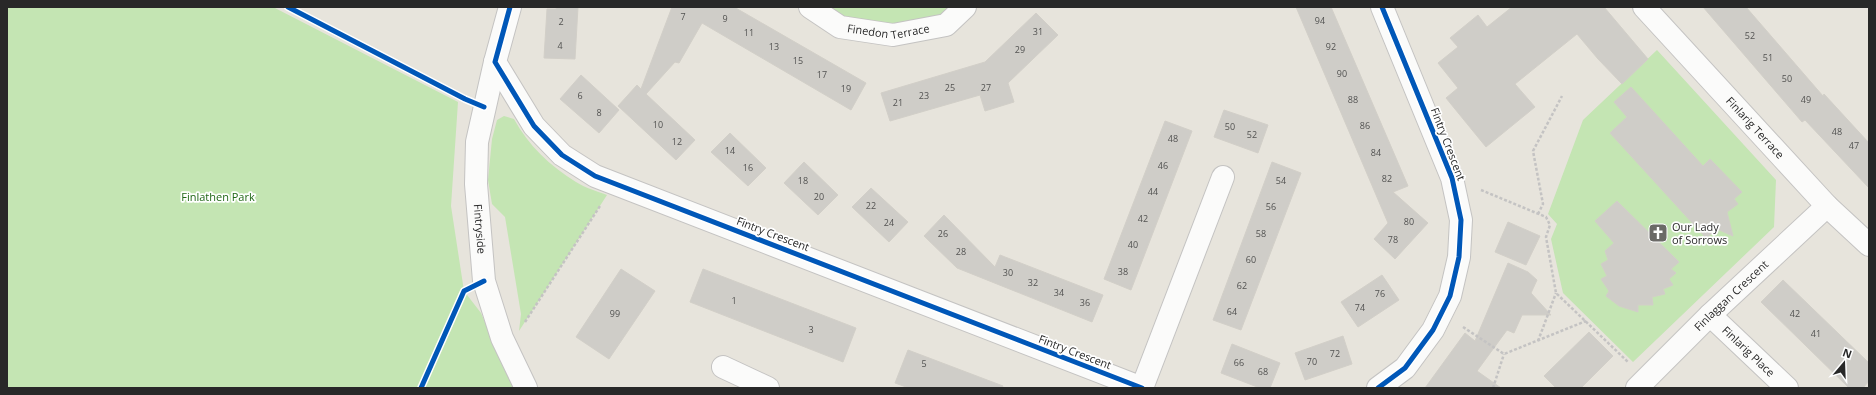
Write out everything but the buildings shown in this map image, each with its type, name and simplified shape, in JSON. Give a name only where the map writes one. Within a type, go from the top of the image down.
[{"type":"street","points":[[494,62],[510,7]]},
{"type":"street","name":"Finedon Terrace","points":[[810,7],[840,27],[893,35],[946,25],[966,7]]},
{"type":"street","name":"Fintry Crescent","points":[[1378,388],[1405,368],[1433,330],[1450,296],[1459,257],[1461,220],[1452,178],[1382,7]]},
{"type":"street","name":"Finlarig Terrace","points":[[1644,7],[1827,206],[1869,246]]},
{"type":"street","name":"Fintryside","points":[[494,62],[477,142],[476,184],[484,281],[502,338],[526,388]]},
{"type":"street","name":"Fintry Crescent","points":[[494,62],[534,126],[562,155],[595,176],[1142,388],[1223,177]]},
{"type":"street","name":"Finlaggan Crescent","points":[[1641,383],[1710,315],[1827,206]]},
{"type":"street","name":"Finlarig Place","points":[[1710,315],[1787,388]]},
{"type":"street","points":[[723,367],[766,388]]},
{"type":"path","points":[[1538,214],[1543,204],[1533,151],[1562,96]]},
{"type":"path","points":[[1478,188],[1546,217],[1550,226],[1546,237],[1556,293],[1538,341]]},
{"type":"path","points":[[502,338],[519,331],[603,202]]},
{"type":"path","points":[[1556,293],[1586,321],[1641,383]]},
{"type":"path","points":[[1504,354],[1586,321]]},
{"type":"path","points":[[1461,325],[1504,354]]},
{"type":"path","points":[[1493,388],[1504,354]]},
{"type":"green space","name":"Finlathen Park","points":[[7,7],[273,7],[458,102],[451,206],[464,291],[481,313],[513,388],[7,388]]},
{"type":"green space","points":[[827,7],[952,7],[942,16],[893,26],[841,17]]},
{"type":"green space","points":[[1657,50],[1776,180],[1774,227],[1633,362],[1563,293],[1551,239],[1557,224],[1548,214],[1583,120]]},
{"type":"green space","points":[[504,116],[514,119],[526,138],[540,154],[566,176],[587,188],[607,195],[519,331],[521,314],[505,217],[492,204],[488,180],[492,139],[497,120]]},
{"type":"cycle path","points":[[288,7],[465,99],[484,107]]},
{"type":"cycle path","points":[[510,7],[495,62],[534,126],[562,155],[595,176],[1142,388]]},
{"type":"cycle path","points":[[1378,388],[1405,368],[1433,330],[1450,296],[1459,257],[1461,220],[1452,178],[1382,7]]},
{"type":"cycle path","points":[[421,388],[464,291],[484,281]]},
{"type":"place","name":"Our Lady of Sorrows","points":[[1658,233]]}]
